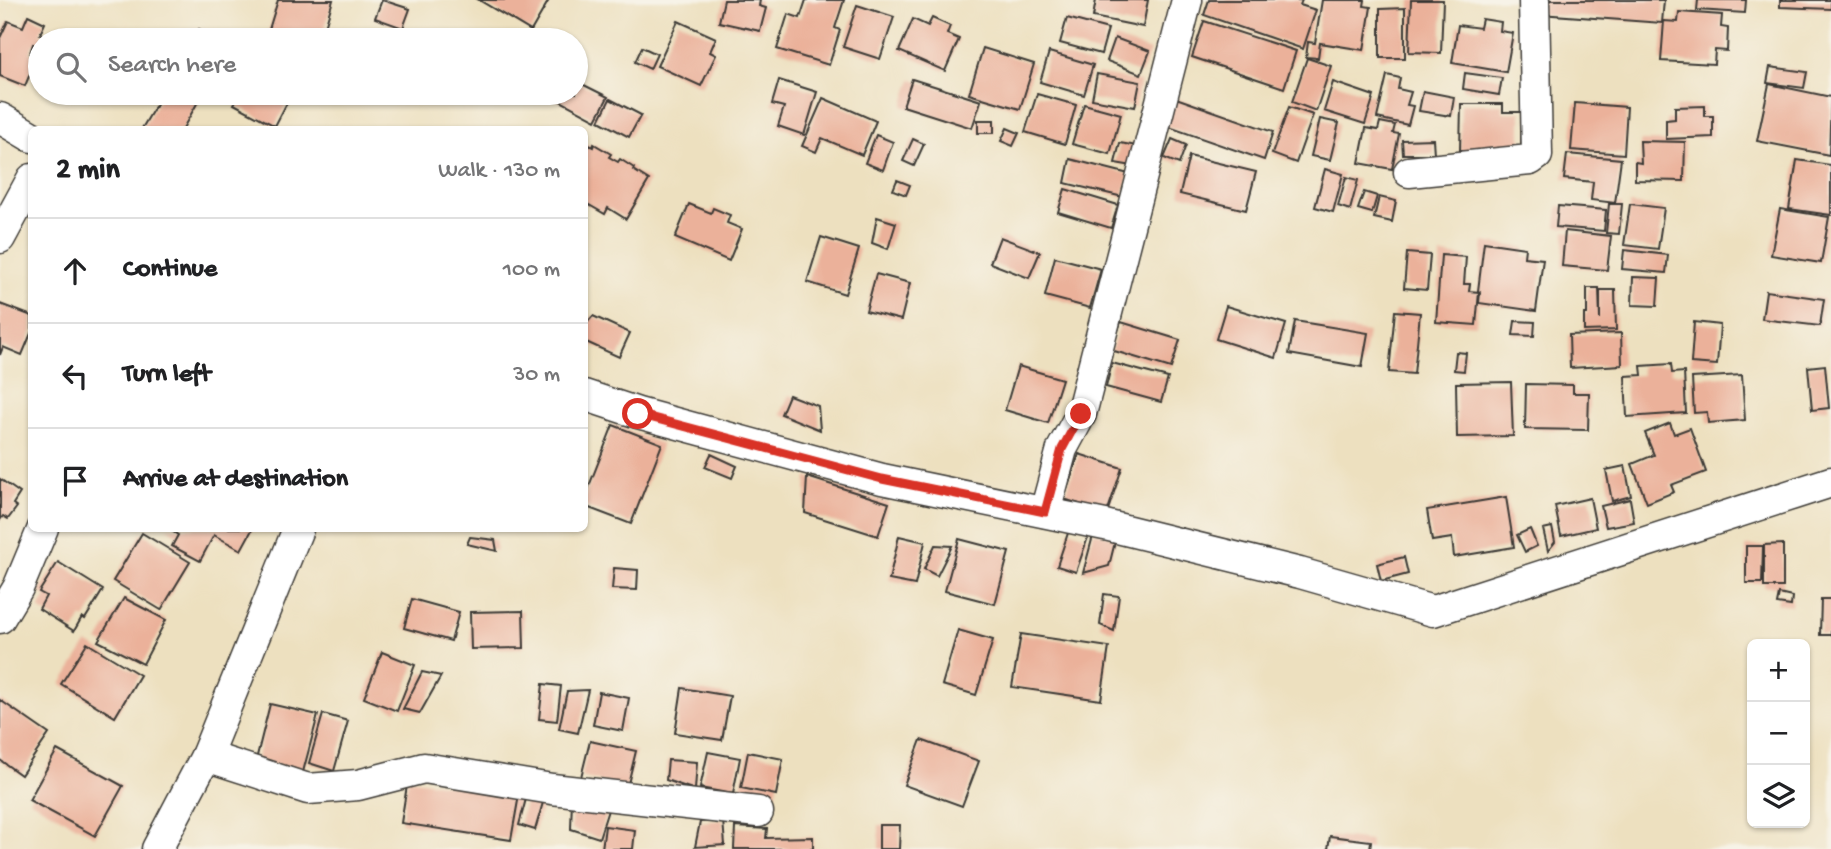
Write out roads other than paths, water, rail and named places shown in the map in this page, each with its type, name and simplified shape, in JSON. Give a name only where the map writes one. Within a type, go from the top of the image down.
[{"type":"street","points":[[1045,512],[1062,449],[1081,414],[1187,0]]},
{"type":"street","points":[[1409,172],[1530,160],[1537,155],[1534,0]]},
{"type":"street","points":[[0,118],[28,135]]},
{"type":"street","points":[[0,238],[28,186]]},
{"type":"street","points":[[588,395],[638,414],[882,479],[1045,512],[1300,573],[1433,611],[1831,481]]},
{"type":"street","points":[[0,618],[18,588],[41,532]]},
{"type":"street","points":[[157,849],[205,756],[297,532]]},
{"type":"street","points":[[205,756],[309,789],[358,785],[424,768],[552,789],[758,812]]}]
